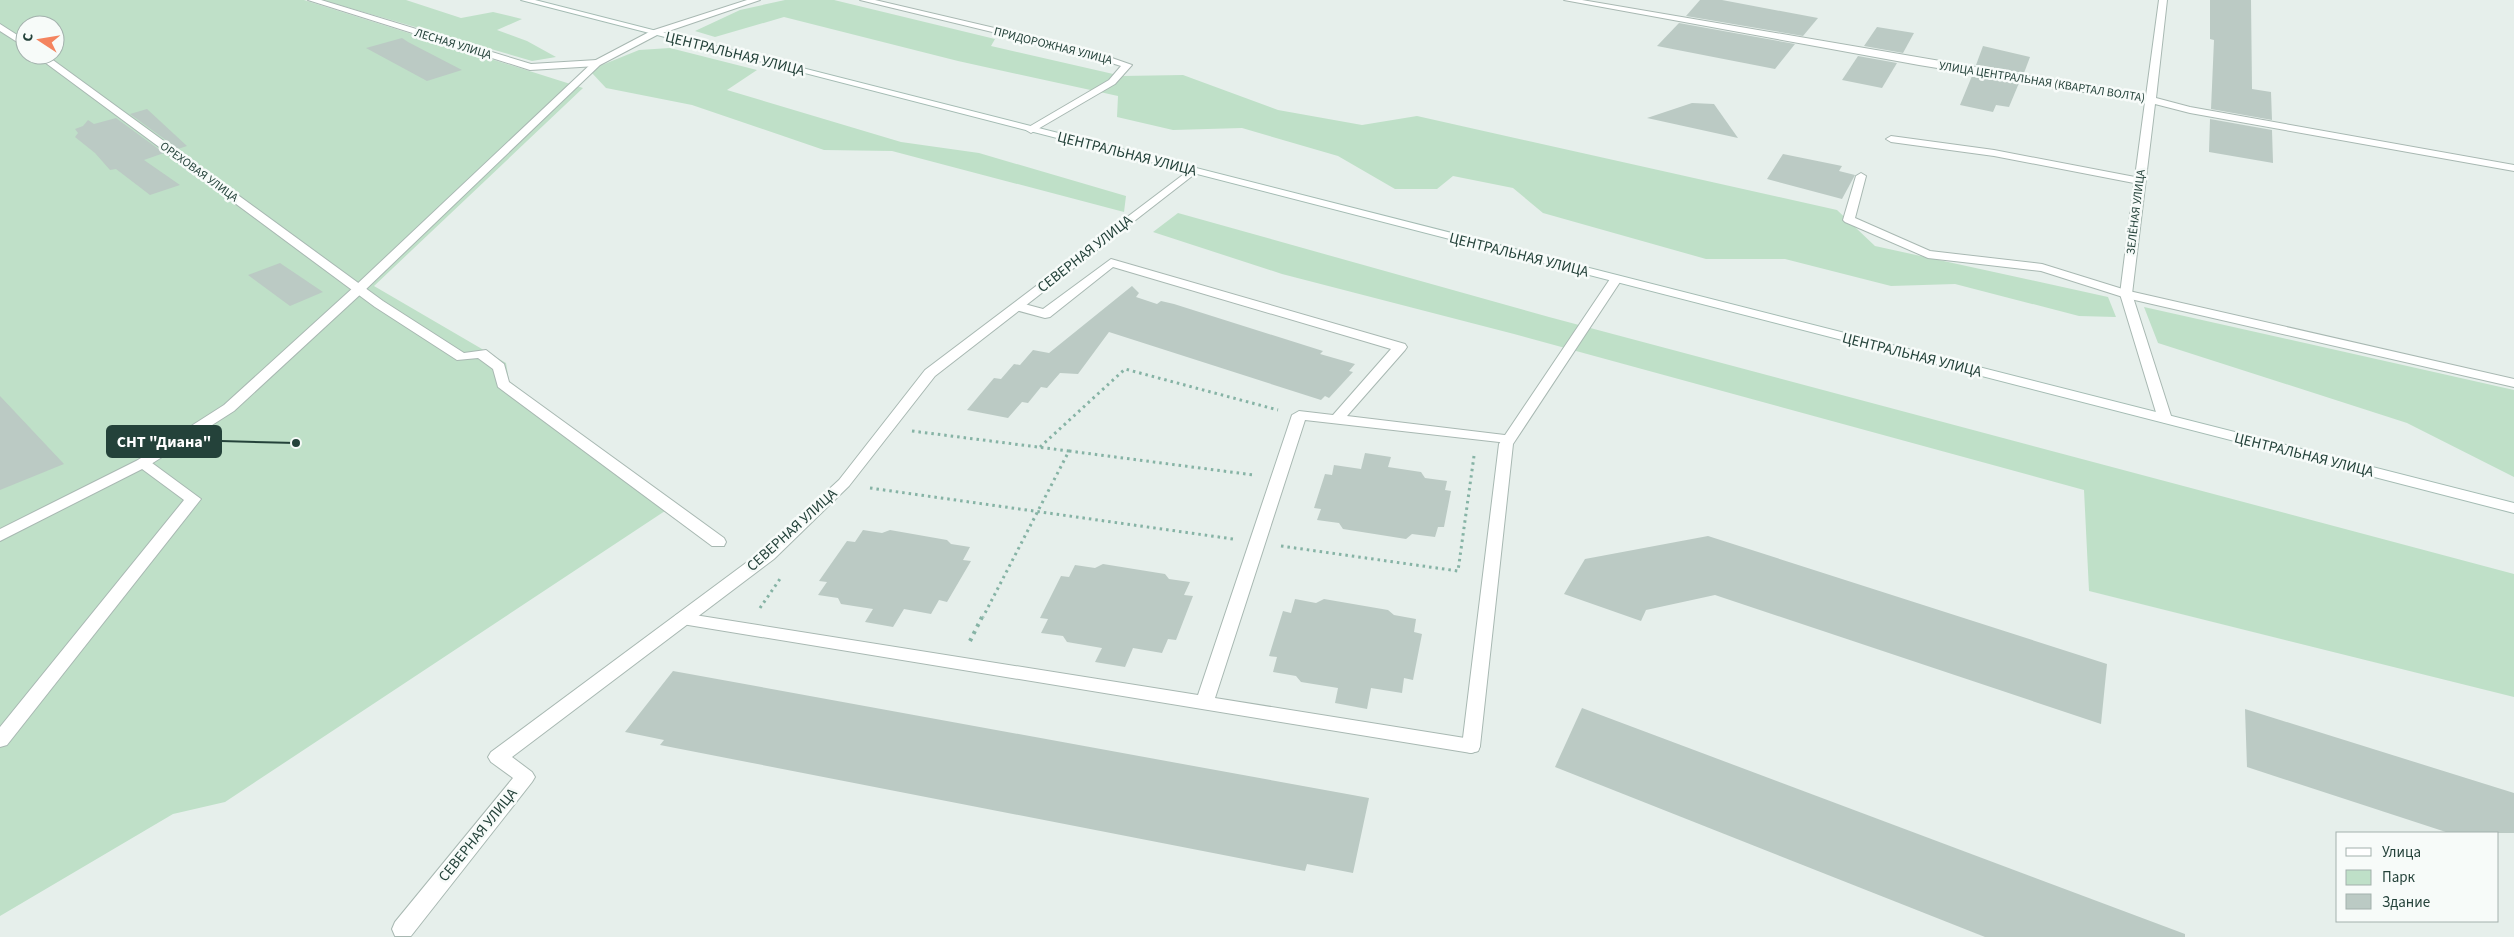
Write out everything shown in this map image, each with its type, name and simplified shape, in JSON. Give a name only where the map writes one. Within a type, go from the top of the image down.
[{"type":"street","name":"ЛЕСНАЯ УЛИЦА","points":[[312,0],[530,68],[597,63]]},
{"type":"street","name":"ЦЕНТРАЛЬНАЯ УЛИЦА","points":[[525,0],[2514,508]]},
{"type":"street","points":[[0,536],[143,463],[229,408],[359,289],[597,63],[654,34],[756,0]]},
{"type":"street","name":"ПРИДОРОЖНАЯ УЛИЦА","points":[[864,0],[1086,52],[1127,65],[1112,82],[1030,130]]},
{"type":"street","name":"УЛИЦА ЦЕНТРАЛЬНАЯ (КВАРТАЛ ВОЛТА)","points":[[1568,0],[1919,62],[2150,100],[2190,110],[2514,168]]},
{"type":"street","name":"ЗЕЛЁНАЯ УЛИЦА","points":[[2163,0],[2126,294],[2165,419]]},
{"type":"street","points":[[0,27],[15,37]]},
{"type":"street","name":"ОРЕХОВАЯ УЛИЦА","points":[[54,65],[359,289],[462,357],[481,353],[500,367],[503,384],[718,542]]},
{"type":"street","points":[[1891,139],[1994,153],[2140,181]]},
{"type":"street","name":"СЕВЕРНАЯ УЛИЦА","points":[[403,929],[524,777],[498,757],[768,555],[844,483],[930,373],[1192,171]]},
{"type":"street","points":[[1861,176],[1850,220],[1928,254],[2042,268],[2126,294],[2514,383]]},
{"type":"street","points":[[1017,306],[1044,314],[1111,263],[1400,347],[1337,420]]},
{"type":"street","points":[[682,619],[1471,746],[1506,444],[1616,279]]},
{"type":"street","points":[[1204,703],[1298,415],[1508,439]]},
{"type":"street","points":[[0,740],[193,499],[143,463]]},
{"type":"path","points":[[1039,448],[1125,369],[1298,415]]},
{"type":"path","points":[[910,431],[1278,478]]},
{"type":"path","points":[[871,488],[1458,571],[1476,436]]},
{"type":"path","points":[[958,663],[1069,451]]},
{"type":"path","points":[[863,494],[871,488],[876,480]]},
{"type":"path","points":[[746,629],[785,573]]},
{"type":"green space","points":[[0,0],[304,0],[583,88],[374,286],[506,363],[509,381],[674,505],[225,802],[173,814],[0,916]]},
{"type":"green space","points":[[322,0],[406,0],[461,18],[493,12],[522,19],[497,30],[527,41],[556,57],[532,61]]},
{"type":"green space","points":[[785,0],[834,0],[995,39],[991,46],[1122,76],[1183,75],[1278,110],[1362,125],[1417,116],[1837,210],[1875,246],[2108,297],[2116,317],[2079,316],[1955,284],[1891,286],[1785,259],[1706,259],[1543,213],[1513,188],[1453,176],[1437,189],[1395,189],[1338,156],[1242,128],[1173,130],[1117,117],[1118,96],[958,61],[784,17],[715,37],[695,31],[740,10]]},
{"type":"green space","points":[[670,48],[757,70],[727,90],[901,142],[979,153],[1126,196],[1124,212],[892,151],[824,150],[692,105],[606,88],[591,72],[597,67],[639,50]]},
{"type":"green space","points":[[1178,213],[1549,317],[2514,574],[2514,697],[2089,591],[2084,490],[1514,334],[1282,274],[1153,232]]},
{"type":"green space","points":[[2144,307],[2514,390],[2514,477],[2407,423],[2158,343]]},
{"type":"building","points":[[1700,0],[1722,0],[1818,18],[1803,36],[1686,16]]},
{"type":"building","points":[[2210,0],[2251,0],[2252,89],[2271,92],[2272,120],[2211,109],[2214,40],[2210,39]]},
{"type":"building","points":[[1679,23],[1795,44],[1775,69],[1657,46]]},
{"type":"building","points":[[1877,27],[1914,33],[1903,53],[1864,46]]},
{"type":"building","points":[[402,38],[462,70],[427,81],[366,48]]},
{"type":"building","points":[[1983,46],[2030,57],[2024,73],[1976,65]]},
{"type":"building","points":[[1858,56],[1897,63],[1882,88],[1842,80]]},
{"type":"building","points":[[1972,76],[2019,83],[2009,107],[1996,105],[1993,112],[1960,105]]},
{"type":"building","points":[[1692,103],[1714,104],[1738,138],[1647,118]]},
{"type":"building","points":[[147,109],[187,146],[178,149],[130,114]]},
{"type":"building","points":[[116,118],[164,153],[144,160],[180,185],[150,195],[116,169],[110,170],[95,153],[75,137],[78,133],[75,129],[83,126],[88,120],[94,124]]},
{"type":"building","points":[[2210,119],[2272,130],[2273,163],[2209,152]]},
{"type":"building","points":[[1783,154],[1842,166],[1839,171],[1855,175],[1842,199],[1767,179]]},
{"type":"building","points":[[280,263],[323,292],[290,306],[248,275]]},
{"type":"building","points":[[1132,286],[1139,293],[1136,297],[1157,304],[1161,301],[1174,304],[1323,351],[1320,354],[1355,364],[1349,371],[1353,372],[1329,398],[1325,396],[1321,400],[1109,332],[1078,374],[1060,373],[1047,388],[1041,387],[1028,403],[1022,402],[1008,418],[967,410],[994,378],[1001,379],[1014,364],[1020,365],[1033,350],[1049,353]]},
{"type":"building","points":[[0,396],[64,464],[0,490]]},
{"type":"building","points":[[1365,453],[1391,457],[1388,467],[1421,472],[1425,478],[1447,481],[1445,490],[1451,491],[1444,527],[1438,527],[1435,537],[1412,534],[1406,539],[1343,529],[1339,523],[1317,520],[1321,509],[1314,508],[1325,474],[1332,475],[1334,465],[1361,469]]},
{"type":"building","points":[[863,530],[882,533],[890,530],[947,540],[951,544],[970,547],[963,560],[971,561],[947,602],[939,600],[931,614],[904,609],[893,627],[865,622],[873,609],[841,604],[838,598],[818,595],[827,582],[819,581],[847,541],[855,542]]},
{"type":"building","points":[[1708,536],[2107,664],[2101,724],[1715,595],[1646,610],[1641,621],[1564,594],[1585,559]]},
{"type":"building","points":[[1103,564],[1165,574],[1169,579],[1190,582],[1184,595],[1193,596],[1176,640],[1168,639],[1162,653],[1133,648],[1125,667],[1095,662],[1102,648],[1067,642],[1063,636],[1041,633],[1048,619],[1040,618],[1061,576],[1069,577],[1075,565],[1095,568]]},
{"type":"building","points":[[1295,599],[1316,603],[1324,599],[1388,610],[1394,615],[1416,619],[1414,632],[1422,634],[1413,680],[1404,678],[1402,693],[1371,688],[1367,709],[1335,703],[1338,688],[1301,682],[1296,676],[1273,672],[1277,657],[1269,656],[1283,611],[1291,613]]},
{"type":"building","points":[[673,671],[1369,798],[1353,873],[1307,864],[1305,871],[660,745],[664,740],[625,732]]},
{"type":"building","points":[[1582,708],[2185,934],[2185,937],[1985,937],[1555,767]]},
{"type":"building","points":[[2245,709],[2514,793],[2514,833],[2446,832],[2247,767]]},
{"type":"place","name":"СНТ \"Диана\"","points":[[296,443]]}]
